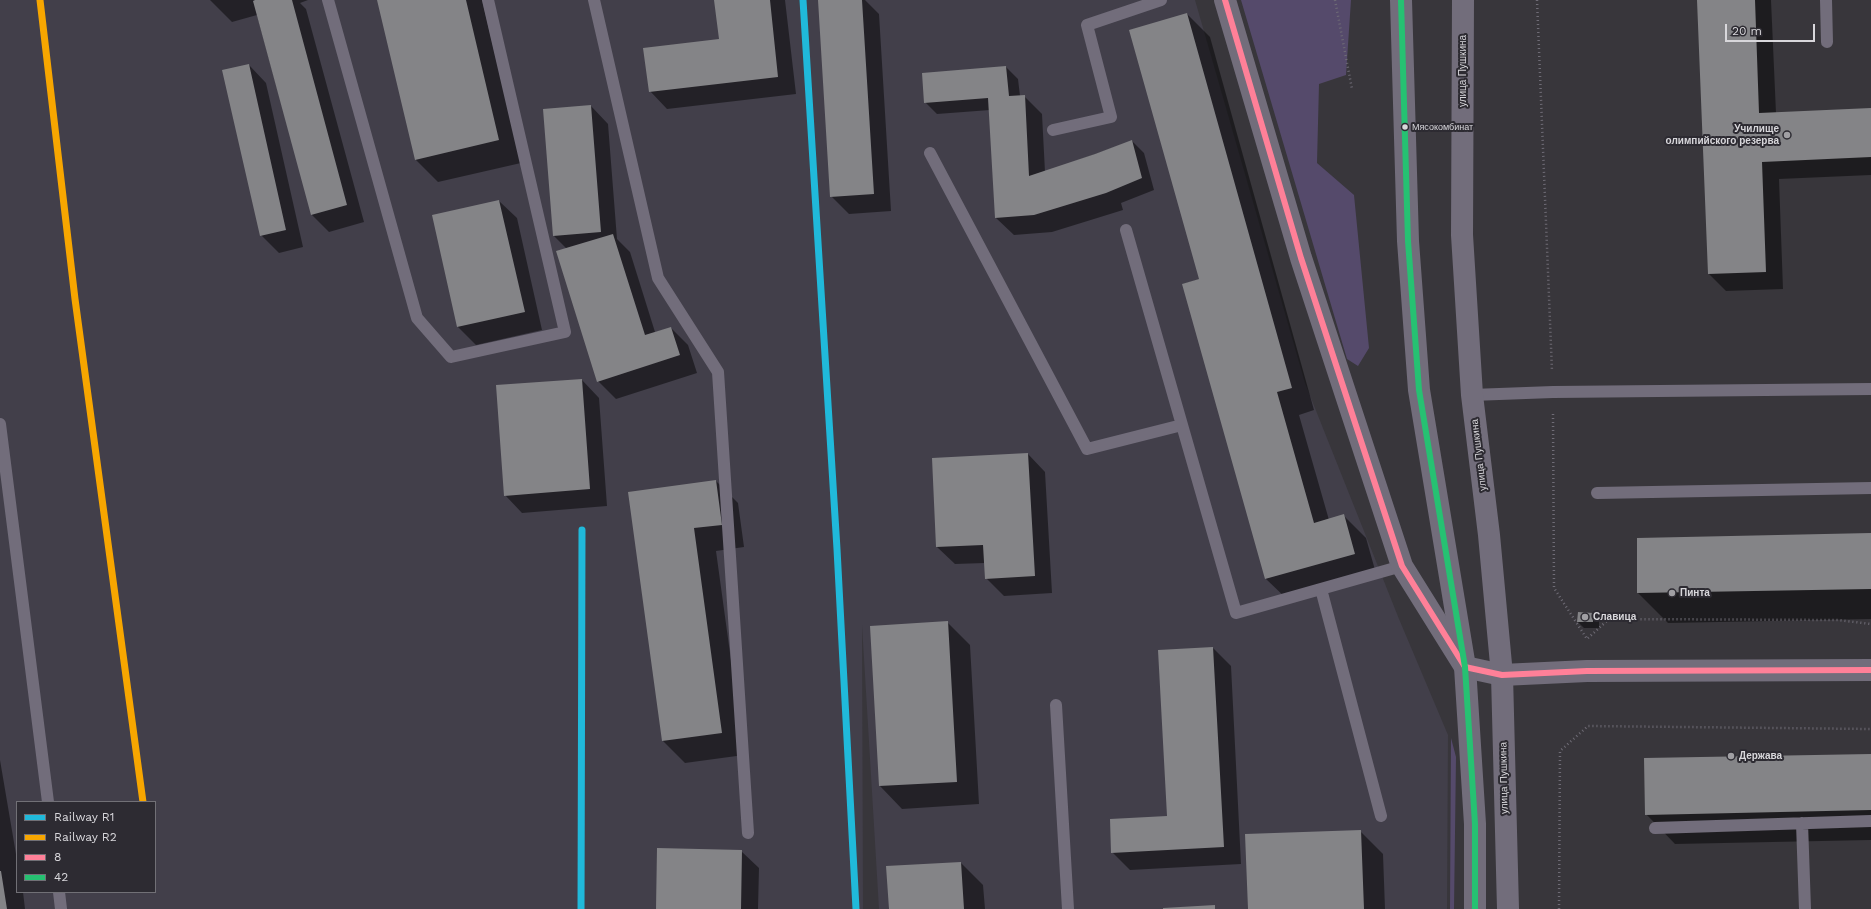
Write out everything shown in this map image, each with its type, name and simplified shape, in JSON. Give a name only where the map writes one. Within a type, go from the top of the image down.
[{"type":"main road","points":[[1225,0],[1301,258],[1402,566],[1465,667],[1502,676],[1587,671],[1871,670]]},
{"type":"main road","points":[[1400,0],[1408,241],[1419,390],[1465,667],[1475,824],[1475,909]]},
{"type":"main road","name":"улица Пушкина","points":[[1463,0],[1462,235],[1472,395],[1489,535],[1502,676],[1508,909]]},
{"type":"lane","points":[[328,0],[417,318],[451,357],[565,332],[488,0]]},
{"type":"lane","points":[[594,0],[658,278],[718,372],[748,833]]},
{"type":"lane","points":[[1053,130],[1111,117],[1087,25],[1161,0]]},
{"type":"lane","points":[[1826,0],[1827,42]]},
{"type":"lane","points":[[930,153],[1087,449],[1182,425]]},
{"type":"lane","points":[[1126,230],[1236,613],[1402,566]]},
{"type":"lane","points":[[1472,395],[1552,392],[1871,389]]},
{"type":"lane","points":[[0,424],[48,801]]},
{"type":"lane","points":[[1597,493],[1871,488]]},
{"type":"lane","points":[[1321,589],[1381,816]]},
{"type":"lane","points":[[1056,705],[1068,909]]},
{"type":"lane","points":[[1656,828],[1871,820]]},
{"type":"lane","points":[[1802,823],[1805,909]]},
{"type":"lane","points":[[59,893],[61,909]]},
{"type":"path","points":[[1335,0],[1352,89]]},
{"type":"path","points":[[1538,0],[1552,392],[1554,588],[1587,639],[1608,619],[1838,620],[1871,624]]},
{"type":"path","points":[[1559,909],[1560,751],[1588,726],[1871,729]]},
{"type":"shaded area","points":[[0,0],[1195,0],[1305,383],[1399,619],[1448,735],[1447,909],[879,909],[862,625],[863,909],[0,909]]},
{"type":"shaded area","points":[[1241,0],[1351,0],[1346,75],[1319,84],[1317,163],[1354,195],[1369,348],[1358,366],[1347,359]]},
{"type":"shaded area","points":[[1451,738],[1456,757],[1454,909],[1450,909]]},
{"type":"building","points":[[292,0],[347,205],[311,215],[253,1]]},
{"type":"building","points":[[377,0],[466,0],[499,140],[415,160]]},
{"type":"building","points":[[714,0],[770,0],[778,77],[649,92],[643,48],[719,39]]},
{"type":"building","points":[[818,0],[862,0],[874,194],[830,197]]},
{"type":"building","name":"Училище олимпийского резерва","points":[[1697,0],[1755,0],[1759,113],[1871,108],[1871,157],[1762,162],[1766,272],[1708,274]]},
{"type":"building","points":[[1187,13],[1292,388],[1277,392],[1314,523],[1344,514],[1355,554],[1265,579],[1182,284],[1199,279],[1129,30]]},
{"type":"building","points":[[249,64],[286,230],[260,236],[222,70]]},
{"type":"building","points":[[1006,66],[1009,96],[1025,95],[1029,176],[1132,140],[1142,178],[1106,193],[1034,215],[995,218],[988,98],[924,103],[922,73]]},
{"type":"building","points":[[591,105],[601,232],[553,236],[543,109]]},
{"type":"building","points":[[499,200],[525,312],[457,327],[432,215]]},
{"type":"building","points":[[613,234],[645,335],[671,327],[680,355],[597,382],[556,251]]},
{"type":"building","points":[[582,379],[590,489],[504,496],[496,385]]},
{"type":"building","points":[[1028,453],[1035,576],[985,579],[983,545],[936,547],[932,458]]},
{"type":"building","points":[[716,480],[722,525],[694,528],[722,733],[662,741],[628,492]]},
{"type":"building","points":[[1871,533],[1871,589],[1637,593],[1637,538]]},
{"type":"building","name":"Славица","points":[[1578,612],[1593,613],[1593,622],[1577,622]]},
{"type":"building","points":[[948,621],[957,782],[879,786],[870,626]]},
{"type":"building","points":[[1213,647],[1224,847],[1111,853],[1110,819],[1167,816],[1158,650]]},
{"type":"building","points":[[1871,754],[1871,810],[1645,815],[1644,758]]},
{"type":"building","points":[[1361,830],[1364,909],[1248,909],[1245,834]]},
{"type":"building","points":[[657,848],[742,850],[741,909],[656,909]]},
{"type":"building","points":[[961,862],[964,909],[889,909],[886,866]]},
{"type":"building","points":[[1,871],[7,909],[0,909]]},
{"type":"building","points":[[1215,905],[1215,909],[1163,909],[1163,908]]},
{"type":"rail line","name":"R2","points":[[40,0],[75,299],[143,801]]},
{"type":"rail line","name":"R1","points":[[803,0],[837,549],[856,909]]},
{"type":"rail line","name":"R1","points":[[581,909],[582,530]]},
{"type":"transit line","name":"8","points":[[1225,0],[1301,258],[1402,566],[1465,667],[1502,675],[1587,671],[1871,670]]},
{"type":"transit line","name":"42","points":[[1401,0],[1408,241],[1419,390],[1465,667],[1475,824],[1475,909]]},
{"type":"place","name":"Мясокомбинат","points":[[1405,127]]},
{"type":"place","name":"Училище олимпийского резерва","points":[[1787,135]]},
{"type":"place","name":"Пинта","points":[[1672,593]]},
{"type":"place","name":"Славица","points":[[1585,617]]},
{"type":"place","name":"Держава","points":[[1731,756]]}]
